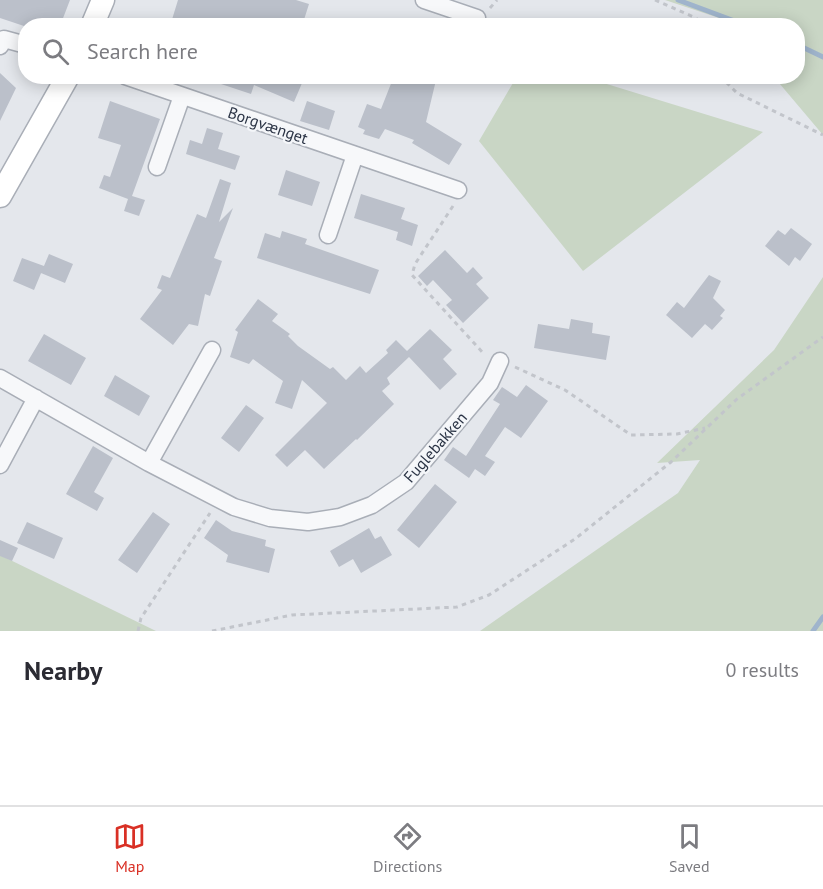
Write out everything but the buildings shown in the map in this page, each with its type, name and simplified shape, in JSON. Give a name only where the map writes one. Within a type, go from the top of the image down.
[{"type":"street","points":[[95,18],[103,0]]},
{"type":"street","points":[[424,0],[477,18]]},
{"type":"street","points":[[0,46],[4,39],[18,43]]},
{"type":"street","points":[[0,196],[63,84]]},
{"type":"street","name":"Borgvænget","points":[[148,84],[458,190]]},
{"type":"street","points":[[157,167],[182,96]]},
{"type":"street","points":[[328,235],[355,155]]},
{"type":"street","points":[[149,463],[212,350]]},
{"type":"street","name":"Fuglebakken","points":[[0,378],[149,463],[219,499],[270,518],[308,522],[340,517],[372,506],[406,482],[490,383],[500,361]]},
{"type":"street","points":[[0,465],[36,398]]},
{"type":"path","points":[[655,0],[696,18]]},
{"type":"path","points":[[728,84],[737,93],[823,135]]},
{"type":"path","points":[[458,190],[450,212],[415,264],[412,275],[474,344],[484,353],[565,390],[631,435],[677,434],[706,428]]},
{"type":"path","points":[[212,631],[292,615],[457,607],[489,595],[575,539],[671,462],[737,399],[823,336]]},
{"type":"path","points":[[138,631],[141,618],[219,499]]},
{"type":"green space","points":[[665,0],[823,0],[823,135],[780,84],[805,84],[805,18],[719,18]]},
{"type":"green space","points":[[512,84],[607,84],[763,132],[583,271],[479,141]]},
{"type":"green space","points":[[823,277],[823,631],[480,631],[678,493],[700,460],[657,463],[774,350]]},
{"type":"green space","points":[[0,555],[156,631],[0,631]]},
{"type":"waterway","points":[[678,0],[726,18]]},
{"type":"waterway","points":[[805,48],[823,57]]},
{"type":"waterway","points":[[813,631],[823,617]]}]
